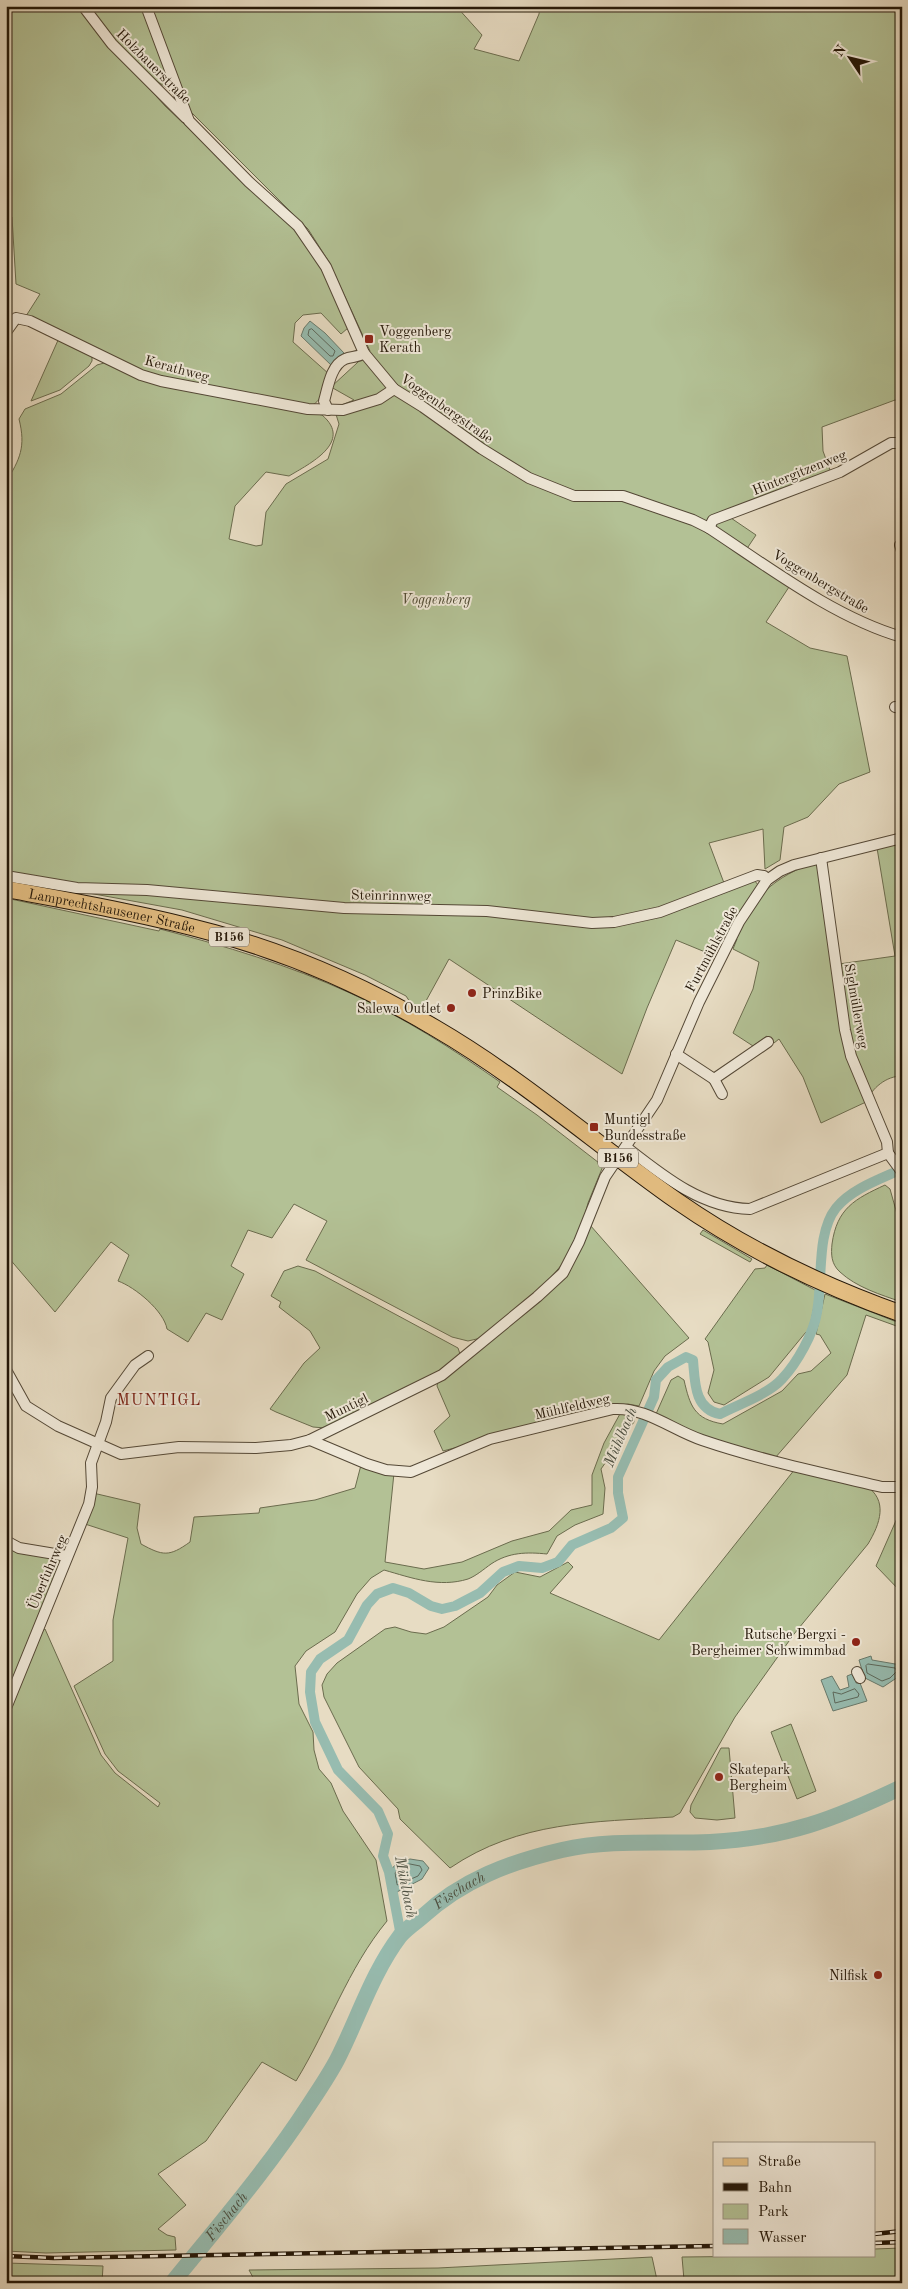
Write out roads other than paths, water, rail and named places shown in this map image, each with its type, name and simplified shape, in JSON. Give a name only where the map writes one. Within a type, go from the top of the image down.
[{"type":"main road","name":"Lamprechtshausener Straße","points":[[6,890],[159,919],[256,946],[355,985],[436,1028],[509,1074],[622,1152]]},
{"type":"main road","name":"B156","points":[[622,1152],[679,1202],[722,1230],[830,1286],[902,1314]]},
{"type":"street","name":"Holzbauerstraße","points":[[83,6],[112,44],[189,121]]},
{"type":"street","name":"Voggenbergstraße","points":[[146,6],[189,121],[249,182],[298,226],[326,267],[364,353],[394,389],[482,449],[529,478],[574,496],[623,496],[693,520],[709,528],[810,594],[870,627],[901,637]]},
{"type":"street","name":"Kerathweg","points":[[6,332],[16,318],[30,321],[101,356],[160,381],[308,409],[343,410],[379,398],[394,389]]},
{"type":"street","points":[[328,410],[324,401],[333,372],[338,363],[346,358],[358,357],[364,353]]},
{"type":"street","name":"Hintergitzenweg","points":[[709,528],[713,520],[840,472],[890,444],[902,443]]},
{"type":"street","points":[[901,637],[902,626]]},
{"type":"street","name":"Furtmühlstraße","points":[[622,1152],[657,1100],[720,956],[767,880],[780,871],[794,865],[902,838]]},
{"type":"street","name":"Siglmüllerweg","points":[[821,858],[851,1056],[887,1142],[888,1153],[900,1169]]},
{"type":"street","name":"Steinrinnweg","points":[[6,876],[77,888],[147,890],[326,907],[487,911],[592,923],[621,920],[660,912],[757,875],[764,876],[767,880]]},
{"type":"street","points":[[714,1079],[768,1042]]},
{"type":"street","points":[[676,1054],[714,1079],[722,1094]]},
{"type":"street","points":[[622,1152],[696,1196],[742,1209],[750,1209],[888,1153]]},
{"type":"street","name":"Muntigl","points":[[6,1370],[26,1406],[58,1426],[121,1454],[179,1447],[256,1448],[291,1445],[310,1440],[442,1374],[563,1273],[579,1242],[605,1177],[622,1152]]},
{"type":"street","name":"Überfuhrweg","points":[[6,1708],[67,1556],[81,1529],[92,1487],[91,1463],[106,1422],[110,1398],[135,1365],[148,1356]]},
{"type":"street","name":"Mühlfeldweg","points":[[310,1440],[366,1464],[393,1471],[411,1472],[490,1439],[613,1409],[638,1410],[700,1440],[766,1460],[882,1487],[902,1487]]},
{"type":"street","points":[[6,1541],[19,1548],[67,1556]]},
{"type":"water","points":[[310,321],[325,333],[344,353],[332,366],[301,336],[304,328]]},
{"type":"water","points":[[871,1656],[872,1660],[901,1665],[901,1675],[883,1687],[863,1677],[856,1680],[856,1683],[860,1683],[867,1701],[833,1711],[821,1680],[832,1676],[840,1690],[849,1687],[847,1676],[862,1670],[859,1660]]},
{"type":"water","points":[[410,1859],[423,1861],[429,1868],[422,1879],[393,1894],[389,1872],[396,1864]]},
{"type":"water","points":[[902,2277],[902,2283],[818,2283]]},
{"type":"waterway","name":"Mühlbach","points":[[401,1936],[389,1872],[383,1856],[388,1834],[378,1811],[338,1770],[315,1722],[310,1692],[311,1672],[320,1659],[348,1640],[367,1605],[377,1594],[393,1588],[409,1593],[431,1606],[442,1609],[455,1606],[480,1593],[503,1572],[519,1566],[542,1568],[558,1562],[572,1545],[611,1528],[623,1518],[618,1493],[618,1477],[654,1397],[656,1380],[668,1367],[686,1357],[693,1360],[696,1385],[701,1401],[705,1407],[720,1414],[776,1385],[799,1356],[809,1338],[815,1320],[819,1300],[821,1258],[825,1230],[830,1218],[842,1201],[850,1195],[866,1185],[902,1169]]},
{"type":"waterway","name":"Fischach","points":[[172,2283],[294,2128],[337,2060],[381,1965],[400,1936],[437,1904],[453,1893],[505,1867],[562,1850],[599,1844],[710,1842],[763,1836],[809,1825],[832,1817],[902,1787]]},
{"type":"railway","points":[[876,2234],[902,2231]]},
{"type":"railway","points":[[876,2243],[902,2242]]},
{"type":"railway","points":[[6,2256],[54,2258],[713,2246]]},
{"type":"place","name":"Voggenberg Kerath","points":[[369,339]]},
{"type":"place","name":"PrinzBike","points":[[472,993]]},
{"type":"place","name":"Salewa Outlet","points":[[451,1008]]},
{"type":"place","name":"Muntigl Bundesstraße","points":[[594,1127]]},
{"type":"place","name":"Rutsche Bergxi - Bergheimer Schwimmbad","points":[[856,1642]]},
{"type":"place","name":"Skatepark Bergheim","points":[[719,1777]]},
{"type":"place","name":"Nilfisk","points":[[878,1975]]},
{"type":"district","name":"MUNTIGL","points":[[159,1399]]},
{"type":"park label","name":"Voggenberg","points":[[436,599]]}]
